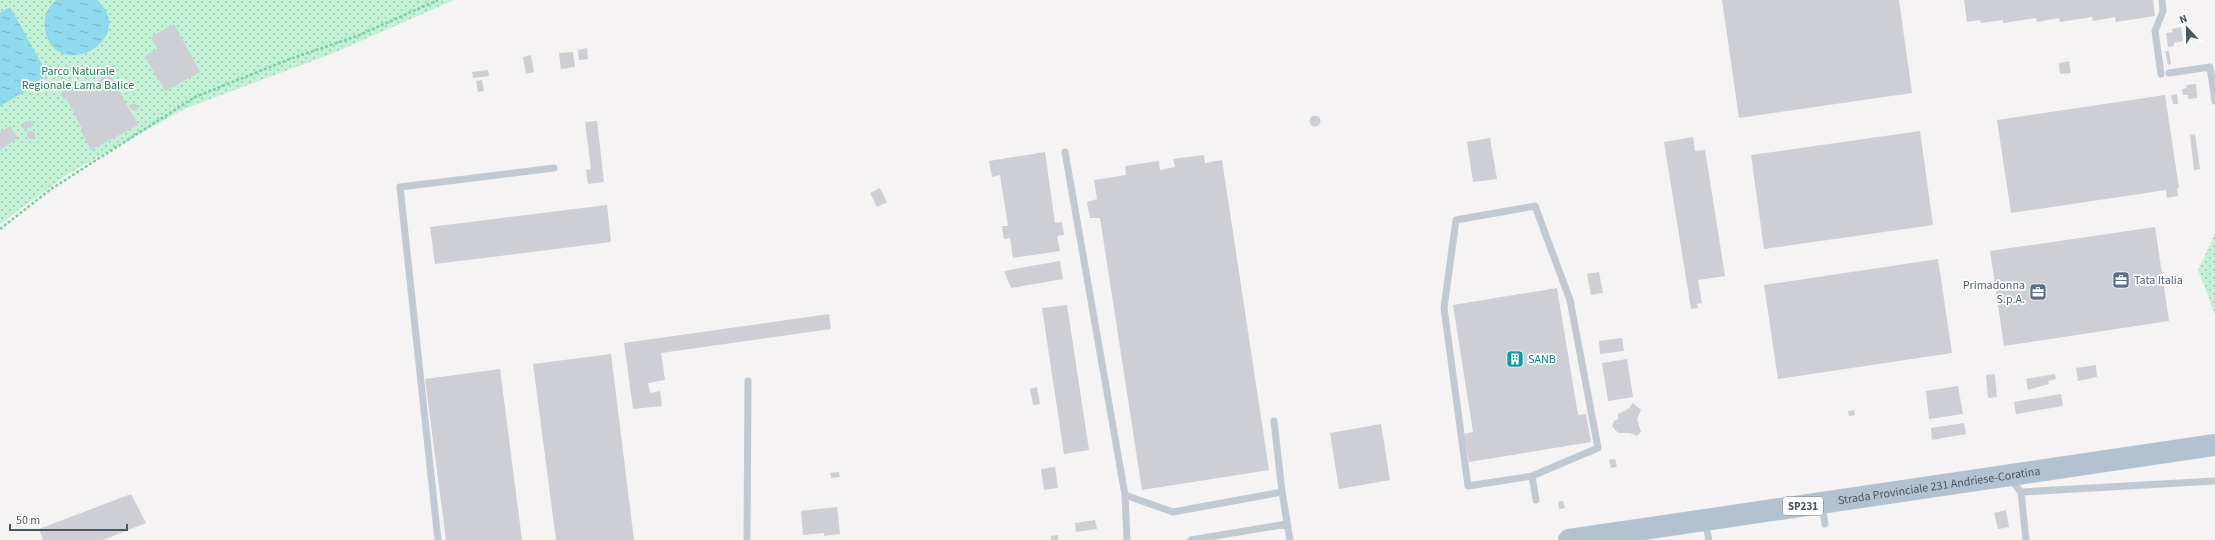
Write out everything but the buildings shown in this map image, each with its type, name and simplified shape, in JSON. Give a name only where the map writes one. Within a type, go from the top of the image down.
[{"type":"main road","name":"Strada Provinciale 231 Andriese-Coratina","points":[[1569,540],[1707,530],[1822,503],[2014,484],[2215,445]]},
{"type":"lane","points":[[2161,74],[2155,31],[2163,12],[2162,0]]},
{"type":"lane","points":[[2169,73],[2210,67],[2215,101]]},
{"type":"lane","points":[[1065,152],[1124,495],[1127,540]]},
{"type":"lane","points":[[438,540],[400,187],[554,168]]},
{"type":"lane","points":[[1535,206],[1570,300],[1598,448],[1532,476],[1468,486],[1444,308],[1456,220],[1535,206]]},
{"type":"lane","points":[[747,540],[748,381]]},
{"type":"lane","points":[[1274,421],[1282,492],[1290,540]]},
{"type":"lane","points":[[1532,476],[1536,500]]},
{"type":"lane","points":[[2026,540],[2014,484],[2215,481]]},
{"type":"lane","points":[[1124,495],[1173,512],[1282,492]]},
{"type":"lane","points":[[1822,503],[1826,524]]},
{"type":"lane","points":[[1190,540],[1287,524]]},
{"type":"path","points":[[0,229],[50,189],[195,97],[290,59],[357,36],[438,0]]},
{"type":"green space","name":"Parco Naturale Regionale Lama Balice","points":[[0,0],[454,0],[331,54],[184,109],[68,174],[0,224]]},
{"type":"green space","points":[[2215,234],[2215,314],[2198,270]]},
{"type":"water","points":[[56,0],[97,0],[108,15],[109,29],[102,41],[91,50],[78,55],[64,54],[52,46],[45,30],[45,22],[48,10]]},
{"type":"water","points":[[10,7],[48,75],[38,81],[39,83],[0,106],[0,13]]},
{"type":"place","name":"Tata Italia","points":[[2121,280]]},
{"type":"place","name":"Primadonna S.p.A.","points":[[2038,292]]},
{"type":"place","name":"SANB","points":[[1515,359]]}]
